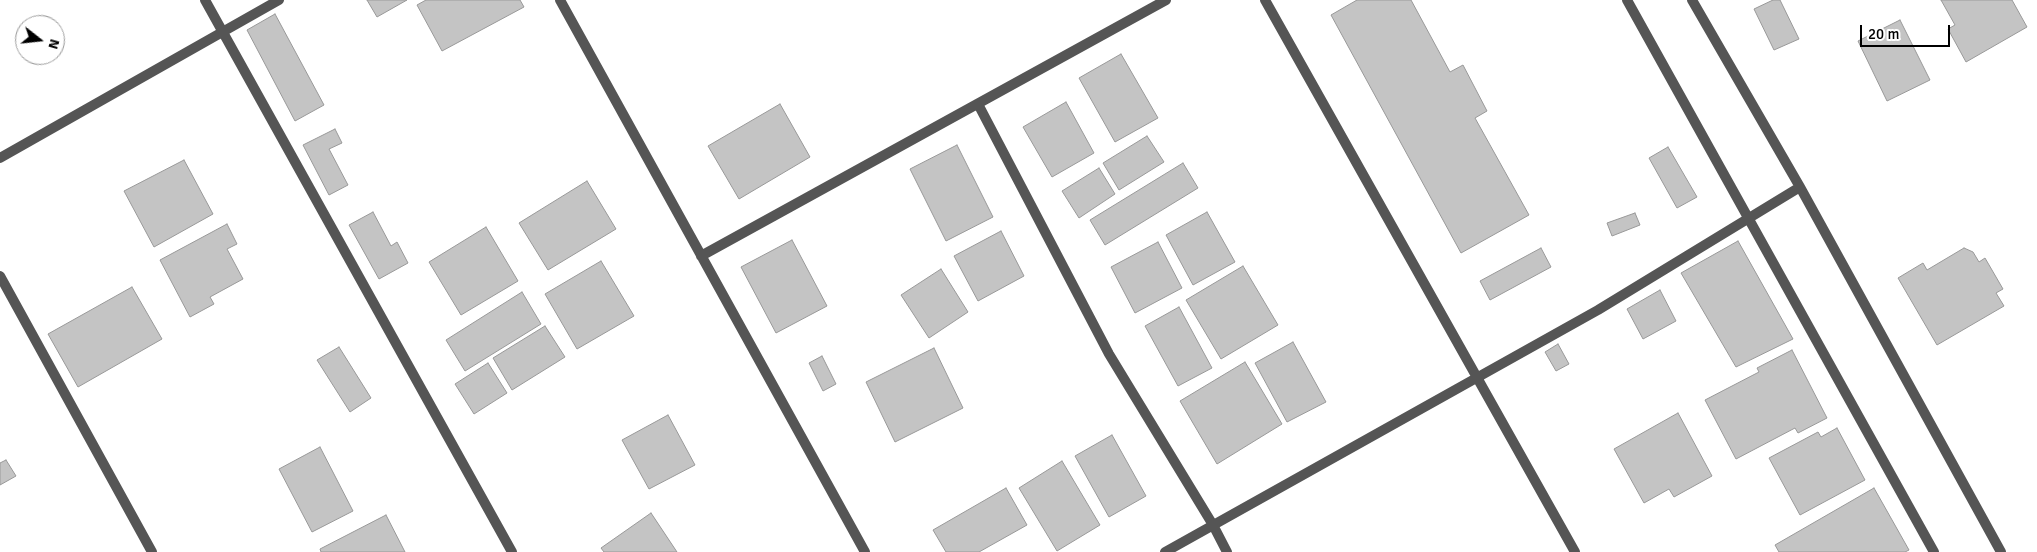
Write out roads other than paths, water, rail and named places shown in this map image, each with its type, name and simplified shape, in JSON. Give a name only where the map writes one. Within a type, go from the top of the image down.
[{"type":"street","points":[[205,0],[512,552]]},
{"type":"street","points":[[0,158],[279,0]]},
{"type":"street","points":[[560,0],[865,552]]},
{"type":"street","points":[[701,256],[1166,0]]},
{"type":"street","points":[[1265,0],[1575,552]]},
{"type":"street","points":[[1627,0],[1934,552]]},
{"type":"street","points":[[1692,0],[1800,187],[2001,552]]},
{"type":"street","points":[[978,104],[1109,354],[1213,525],[1227,552]]},
{"type":"street","points":[[1165,552],[1598,310],[1800,187]]},
{"type":"street","points":[[0,276],[152,552]]}]
